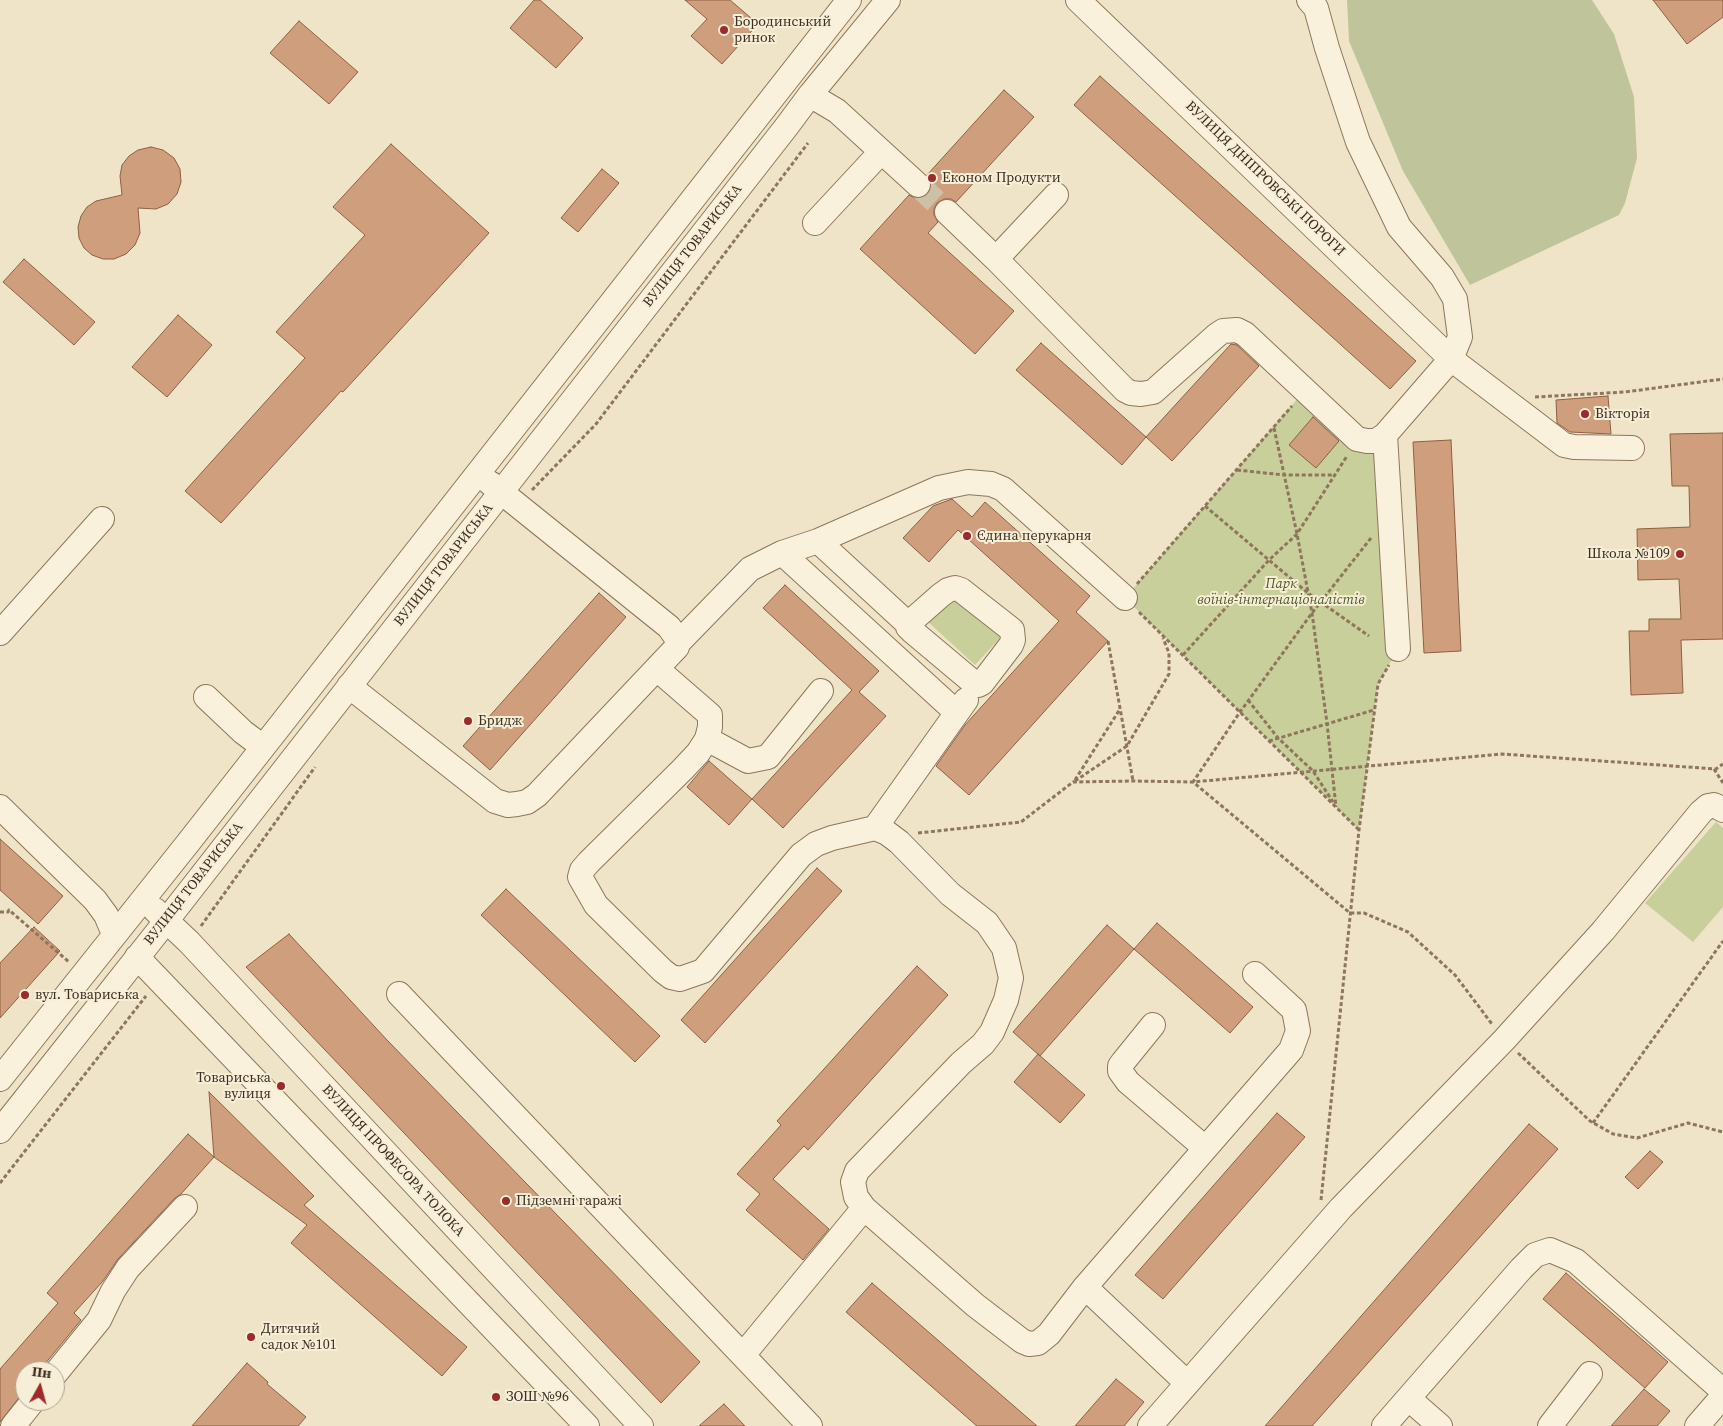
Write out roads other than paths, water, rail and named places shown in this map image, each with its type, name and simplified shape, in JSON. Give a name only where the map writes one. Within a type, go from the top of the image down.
[{"type":"street","name":"ВУЛИЦЯ ТОВАРИСЬКА","points":[[0,1079],[849,0]]},
{"type":"street","name":"ВУЛИЦЯ ТОВАРИСЬКА","points":[[0,1131],[370,659],[509,499],[810,95],[888,0]]},
{"type":"street","name":"ВУЛИЦЯ ДНІПРОВСЬКІ ПОРОГИ","points":[[1078,0],[1452,359]]},
{"type":"street","points":[[948,212],[1131,393],[1153,392],[1223,330],[1237,330],[1245,334],[1357,439],[1376,441],[1386,435],[1452,359],[1460,337],[1455,299],[1442,277],[1399,226],[1362,150],[1342,95],[1316,8],[1309,0]]},
{"type":"street","points":[[810,95],[837,110],[918,185]]},
{"type":"street","points":[[815,223],[881,152]]},
{"type":"street","points":[[996,259],[1056,195]]},
{"type":"street","points":[[1452,359],[1564,445],[1574,447],[1632,448]]},
{"type":"street","points":[[1386,435],[1398,649]]},
{"type":"street","points":[[476,473],[669,627],[678,643]]},
{"type":"street","points":[[349,686],[495,801],[508,805],[528,802],[537,795],[657,669],[677,647],[678,643],[750,570],[782,553],[818,540],[939,488],[968,482],[992,484],[1003,489],[1125,598]]},
{"type":"street","points":[[0,633],[102,519]]},
{"type":"street","points":[[818,540],[908,624],[912,632],[978,685]]},
{"type":"street","points":[[782,553],[956,712]]},
{"type":"street","points":[[883,832],[956,712],[978,685],[982,683],[1013,640],[1012,630],[961,590],[955,588],[941,595],[908,624]]},
{"type":"street","points":[[346,640],[370,659]]},
{"type":"street","points":[[657,669],[710,715],[707,740],[683,769],[589,862],[582,870],[580,877],[596,905],[663,971],[671,977],[680,979],[703,971],[801,855],[816,844],[856,831],[883,832],[899,842],[950,894],[987,923],[1004,948],[1011,978],[1000,1017],[983,1044],[961,1063],[857,1171],[853,1188],[856,1197],[864,1208],[975,1305],[1022,1341],[1029,1344],[1038,1343],[1049,1334],[1085,1287],[1291,1050],[1298,1031],[1294,1010],[1255,974]]},
{"type":"street","points":[[707,740],[748,761],[768,757],[820,691]]},
{"type":"street","points":[[206,698],[243,732],[263,747]]},
{"type":"street","points":[[1150,1426],[1341,1208],[1504,1040],[1602,932],[1701,812],[1708,806],[1714,805],[1723,810]]},
{"type":"street","points":[[0,807],[95,900],[106,915],[114,934]]},
{"type":"street","name":"ВУЛИЦЯ ПРОФЕСОРА ТОЛОКА","points":[[142,899],[189,942],[641,1426]]},
{"type":"street","points":[[137,957],[588,1426]]},
{"type":"street","points":[[399,994],[744,1354],[810,1426]]},
{"type":"street","points":[[1153,1025],[1122,1062],[1120,1071],[1128,1082],[1205,1148]]},
{"type":"street","points":[[65,1362],[99,1320],[113,1291],[128,1268],[185,1207]]},
{"type":"street","points":[[744,1354],[864,1208]]},
{"type":"street","points":[[1384,1426],[1409,1400],[1535,1255],[1550,1250],[1576,1261],[1723,1391]]},
{"type":"street","points":[[1085,1287],[1187,1383]]},
{"type":"street","points":[[1550,1426],[1590,1374]]},
{"type":"street","points":[[1697,1426],[1723,1396]]},
{"type":"street","points":[[1409,1400],[1440,1426]]},
{"type":"street","points":[[13,1426],[26,1411]]},
{"type":"tunnel","points":[[918,185],[947,212]]},
{"type":"place","name":"Бородинський ринок","points":[[724,30]]},
{"type":"place","name":"Економ Продукти","points":[[932,178]]},
{"type":"place","name":"Вікторія","points":[[1585,414]]},
{"type":"place","name":"Єдина перукарня","points":[[967,536]]},
{"type":"place","name":"Школа №109","points":[[1680,554]]},
{"type":"place","name":"Бридж","points":[[468,721]]},
{"type":"place","name":"вул. Товариська","points":[[25,995]]},
{"type":"place","name":"Товариська вулиця","points":[[281,1086]]},
{"type":"place","name":"Підземні гаражі","points":[[506,1201]]},
{"type":"place","name":"Дитячий садок №101","points":[[251,1337]]},
{"type":"place","name":"ЗОШ №96","points":[[496,1397]]},
{"type":"park label","name":"Парк воїнів-інтернаціоналістів","points":[[1281,592]]}]
